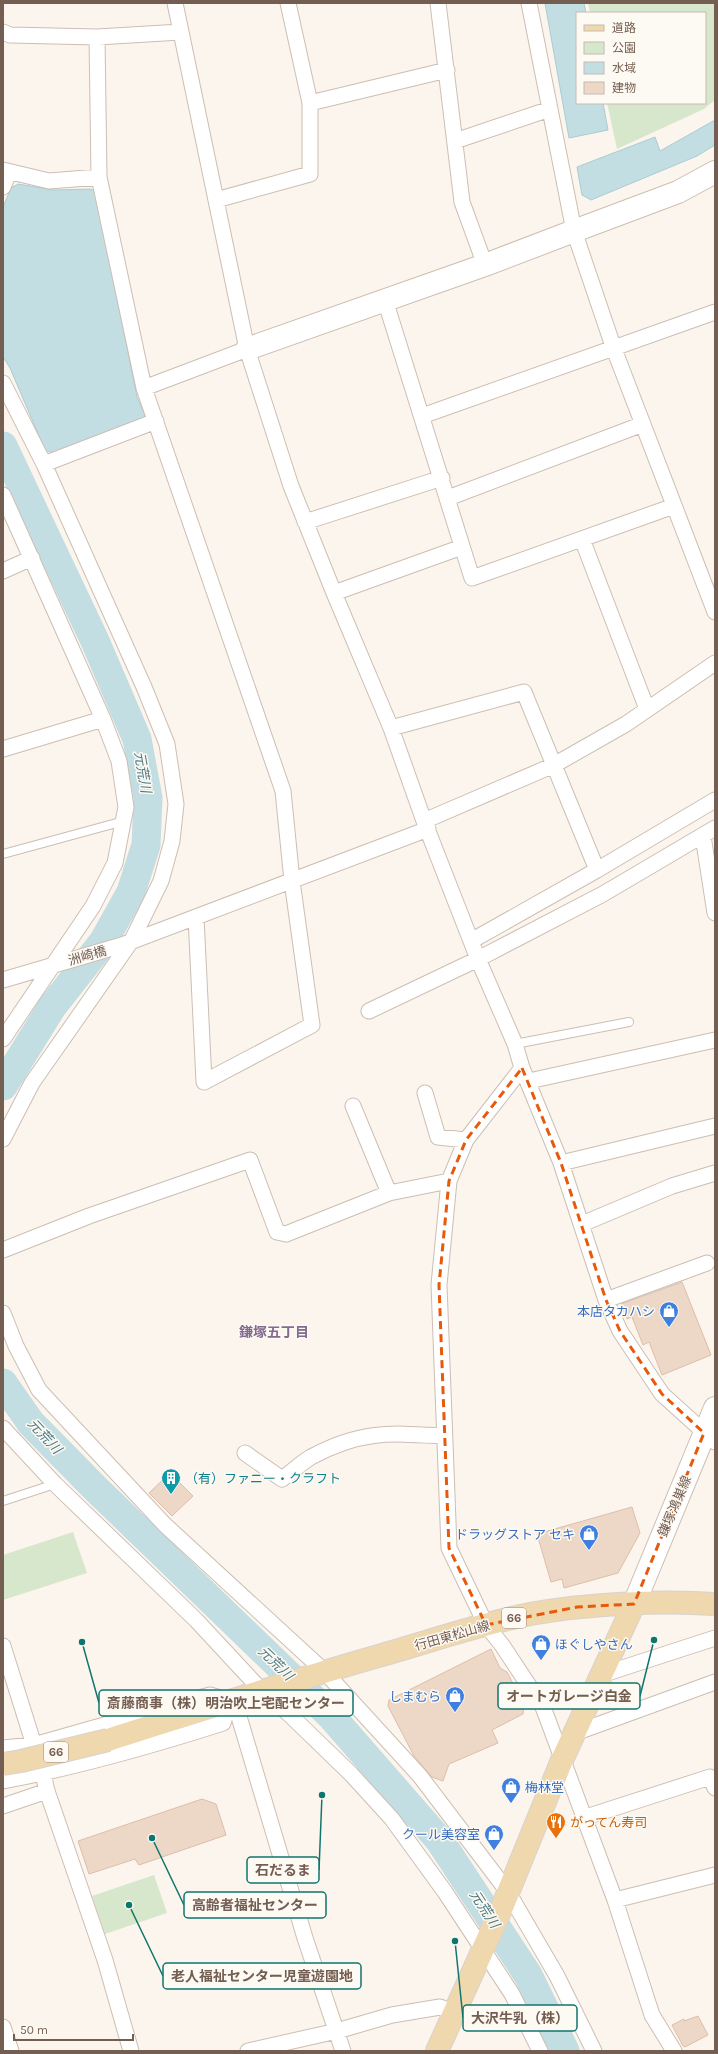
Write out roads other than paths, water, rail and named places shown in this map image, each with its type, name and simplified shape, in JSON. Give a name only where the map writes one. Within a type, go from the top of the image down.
[{"type":"main road","name":"行田東松山線","points":[[322,1672],[486,1625],[531,1614],[577,1607],[634,1604],[713,1607]]},
{"type":"main road","points":[[437,2051],[506,1898],[562,1760],[634,1604]]},
{"type":"main road","name":"66","points":[[3,1764],[108,1740],[322,1672]]},
{"type":"street","points":[[175,3],[247,349],[291,486],[391,728],[426,825],[478,959],[515,1044],[561,1163],[606,1300],[620,1331],[662,1394],[710,1438]]},
{"type":"street","points":[[216,200],[310,174],[310,103],[292,3]]},
{"type":"street","points":[[438,3],[462,202],[484,265]]},
{"type":"street","points":[[529,3],[574,232],[614,349],[715,612]]},
{"type":"street","points":[[3,32],[10,35],[97,36],[181,32]]},
{"type":"street","points":[[97,36],[99,177],[144,388],[283,791],[292,881],[312,1025],[204,1082],[196,917]]},
{"type":"street","points":[[310,103],[447,70]]},
{"type":"street","points":[[455,142],[550,109]]},
{"type":"street","points":[[3,187],[6,171],[50,181],[99,177]]},
{"type":"street","points":[[144,388],[247,349],[574,232],[678,192],[715,172]]},
{"type":"street","points":[[385,300],[442,478],[472,578],[674,506]]},
{"type":"street","points":[[422,416],[715,313]]},
{"type":"street","points":[[3,383],[44,464],[144,687],[167,744],[176,804],[172,841],[161,881],[127,942],[32,1083],[3,1139]]},
{"type":"street","points":[[44,464],[156,421]]},
{"type":"street","points":[[448,498],[643,424]]},
{"type":"street","points":[[305,522],[442,478]]},
{"type":"street","points":[[3,495],[103,719],[119,761],[126,807],[115,864],[93,906],[3,1039]]},
{"type":"street","points":[[582,539],[648,709]]},
{"type":"street","points":[[334,593],[462,547]]},
{"type":"street","points":[[3,571],[32,558]]},
{"type":"street","name":"洲崎橋","points":[[3,980],[127,942],[196,917],[292,881],[426,825],[554,765],[626,724],[715,663]]},
{"type":"street","points":[[391,728],[524,692],[597,870]]},
{"type":"street","points":[[3,749],[103,719]]},
{"type":"street","points":[[471,941],[597,870],[715,800]]},
{"type":"street","points":[[368,1011],[478,959],[603,894],[709,832],[715,913]]},
{"type":"street","points":[[674,2051],[652,2015],[614,1900],[543,1708],[502,1646],[486,1625],[449,1548],[439,1285],[449,1181],[466,1140],[526,1075],[715,1040]]},
{"type":"street","points":[[425,1094],[438,1137],[466,1140]]},
{"type":"street","points":[[353,1106],[389,1193]]},
{"type":"street","points":[[561,1163],[715,1128]]},
{"type":"street","points":[[3,1250],[89,1216],[250,1160],[277,1232],[286,1234],[389,1193],[449,1181]]},
{"type":"street","points":[[582,1224],[672,1186],[715,1172]]},
{"type":"street","points":[[606,1300],[707,1263]]},
{"type":"street","points":[[3,1313],[16,1346],[39,1390],[165,1525],[322,1672],[420,1776],[506,1898],[557,1976],[594,2051]]},
{"type":"street","name":"鎌塚鴻巣線","points":[[634,1604],[710,1438],[715,1408]]},
{"type":"street","points":[[3,1428],[55,1484],[196,1620],[351,1774],[392,1818],[442,1888],[486,1944],[540,2051]]},
{"type":"street","points":[[245,1453],[282,1479],[310,1458],[343,1441],[364,1436],[390,1433],[444,1436]]},
{"type":"street","points":[[601,1675],[715,1638]]},
{"type":"street","points":[[3,1646],[47,1791],[105,1960],[131,2051]]},
{"type":"street","points":[[575,1733],[715,1682]]},
{"type":"street","points":[[3,1748],[34,1745],[210,1695],[232,1701]]},
{"type":"street","points":[[3,1781],[43,1774],[176,1738],[223,1723],[232,1701]]},
{"type":"street","points":[[232,1701],[305,1938],[343,2051]]},
{"type":"street","points":[[583,1818],[710,1777],[715,1788]]},
{"type":"street","points":[[3,1806],[47,1791]]},
{"type":"street","points":[[614,1900],[715,1875]]},
{"type":"street","points":[[248,2051],[337,2030],[392,2015],[440,2007],[454,2012]]},
{"type":"street","points":[[3,2027],[12,2051]]},
{"type":"lane","points":[[3,854],[124,821]]},
{"type":"lane","points":[[515,1044],[629,1022]]},
{"type":"lane","points":[[3,1501],[55,1484]]},
{"type":"water","points":[[545,3],[584,3],[586,12],[576,12],[576,104],[603,104],[608,130],[569,138]]},
{"type":"water","points":[[715,120],[715,145],[697,156],[591,200],[582,195],[577,167],[655,137],[660,151]]},
{"type":"water","points":[[18,184],[53,190],[91,189],[96,192],[137,397],[145,415],[142,422],[53,453],[45,450],[10,368],[3,357],[3,207],[11,188]]},
{"type":"waterway","name":"元荒川","points":[[3,446],[95,641],[137,739],[148,798],[146,845],[131,892],[103,942],[52,1007],[3,1086]]},
{"type":"waterway","name":"元荒川","points":[[3,1383],[31,1423],[96,1489],[331,1716],[440,1841],[528,1975],[565,2051]]},
{"type":"place","name":"本店タカハシ","points":[[669,1328]]},
{"type":"place","name":"（有）ファニー・クラフト","points":[[171,1495]]},
{"type":"place","name":"ドラッグストア セキ","points":[[589,1551]]},
{"type":"place","name":"オートガレージ白金","points":[[654,1640]]},
{"type":"place","name":"斎藤商事（株）明治吹上宅配センター","points":[[82,1642]]},
{"type":"place","name":"ほぐしやさん","points":[[541,1661]]},
{"type":"place","name":"しまむら","points":[[455,1713]]},
{"type":"place","name":"石だるま","points":[[322,1795]]},
{"type":"place","name":"梅林堂","points":[[511,1804]]},
{"type":"place","name":"高齢者福祉センター","points":[[152,1838]]},
{"type":"place","name":"がってん寿司","points":[[556,1839]]},
{"type":"place","name":"クール美容室","points":[[494,1851]]},
{"type":"place","name":"老人福祉センター児童遊園地","points":[[129,1905]]},
{"type":"place","name":"大沢牛乳（株）","points":[[455,1941]]},
{"type":"district","name":"鎌塚五丁目","points":[[274,1332]]}]
